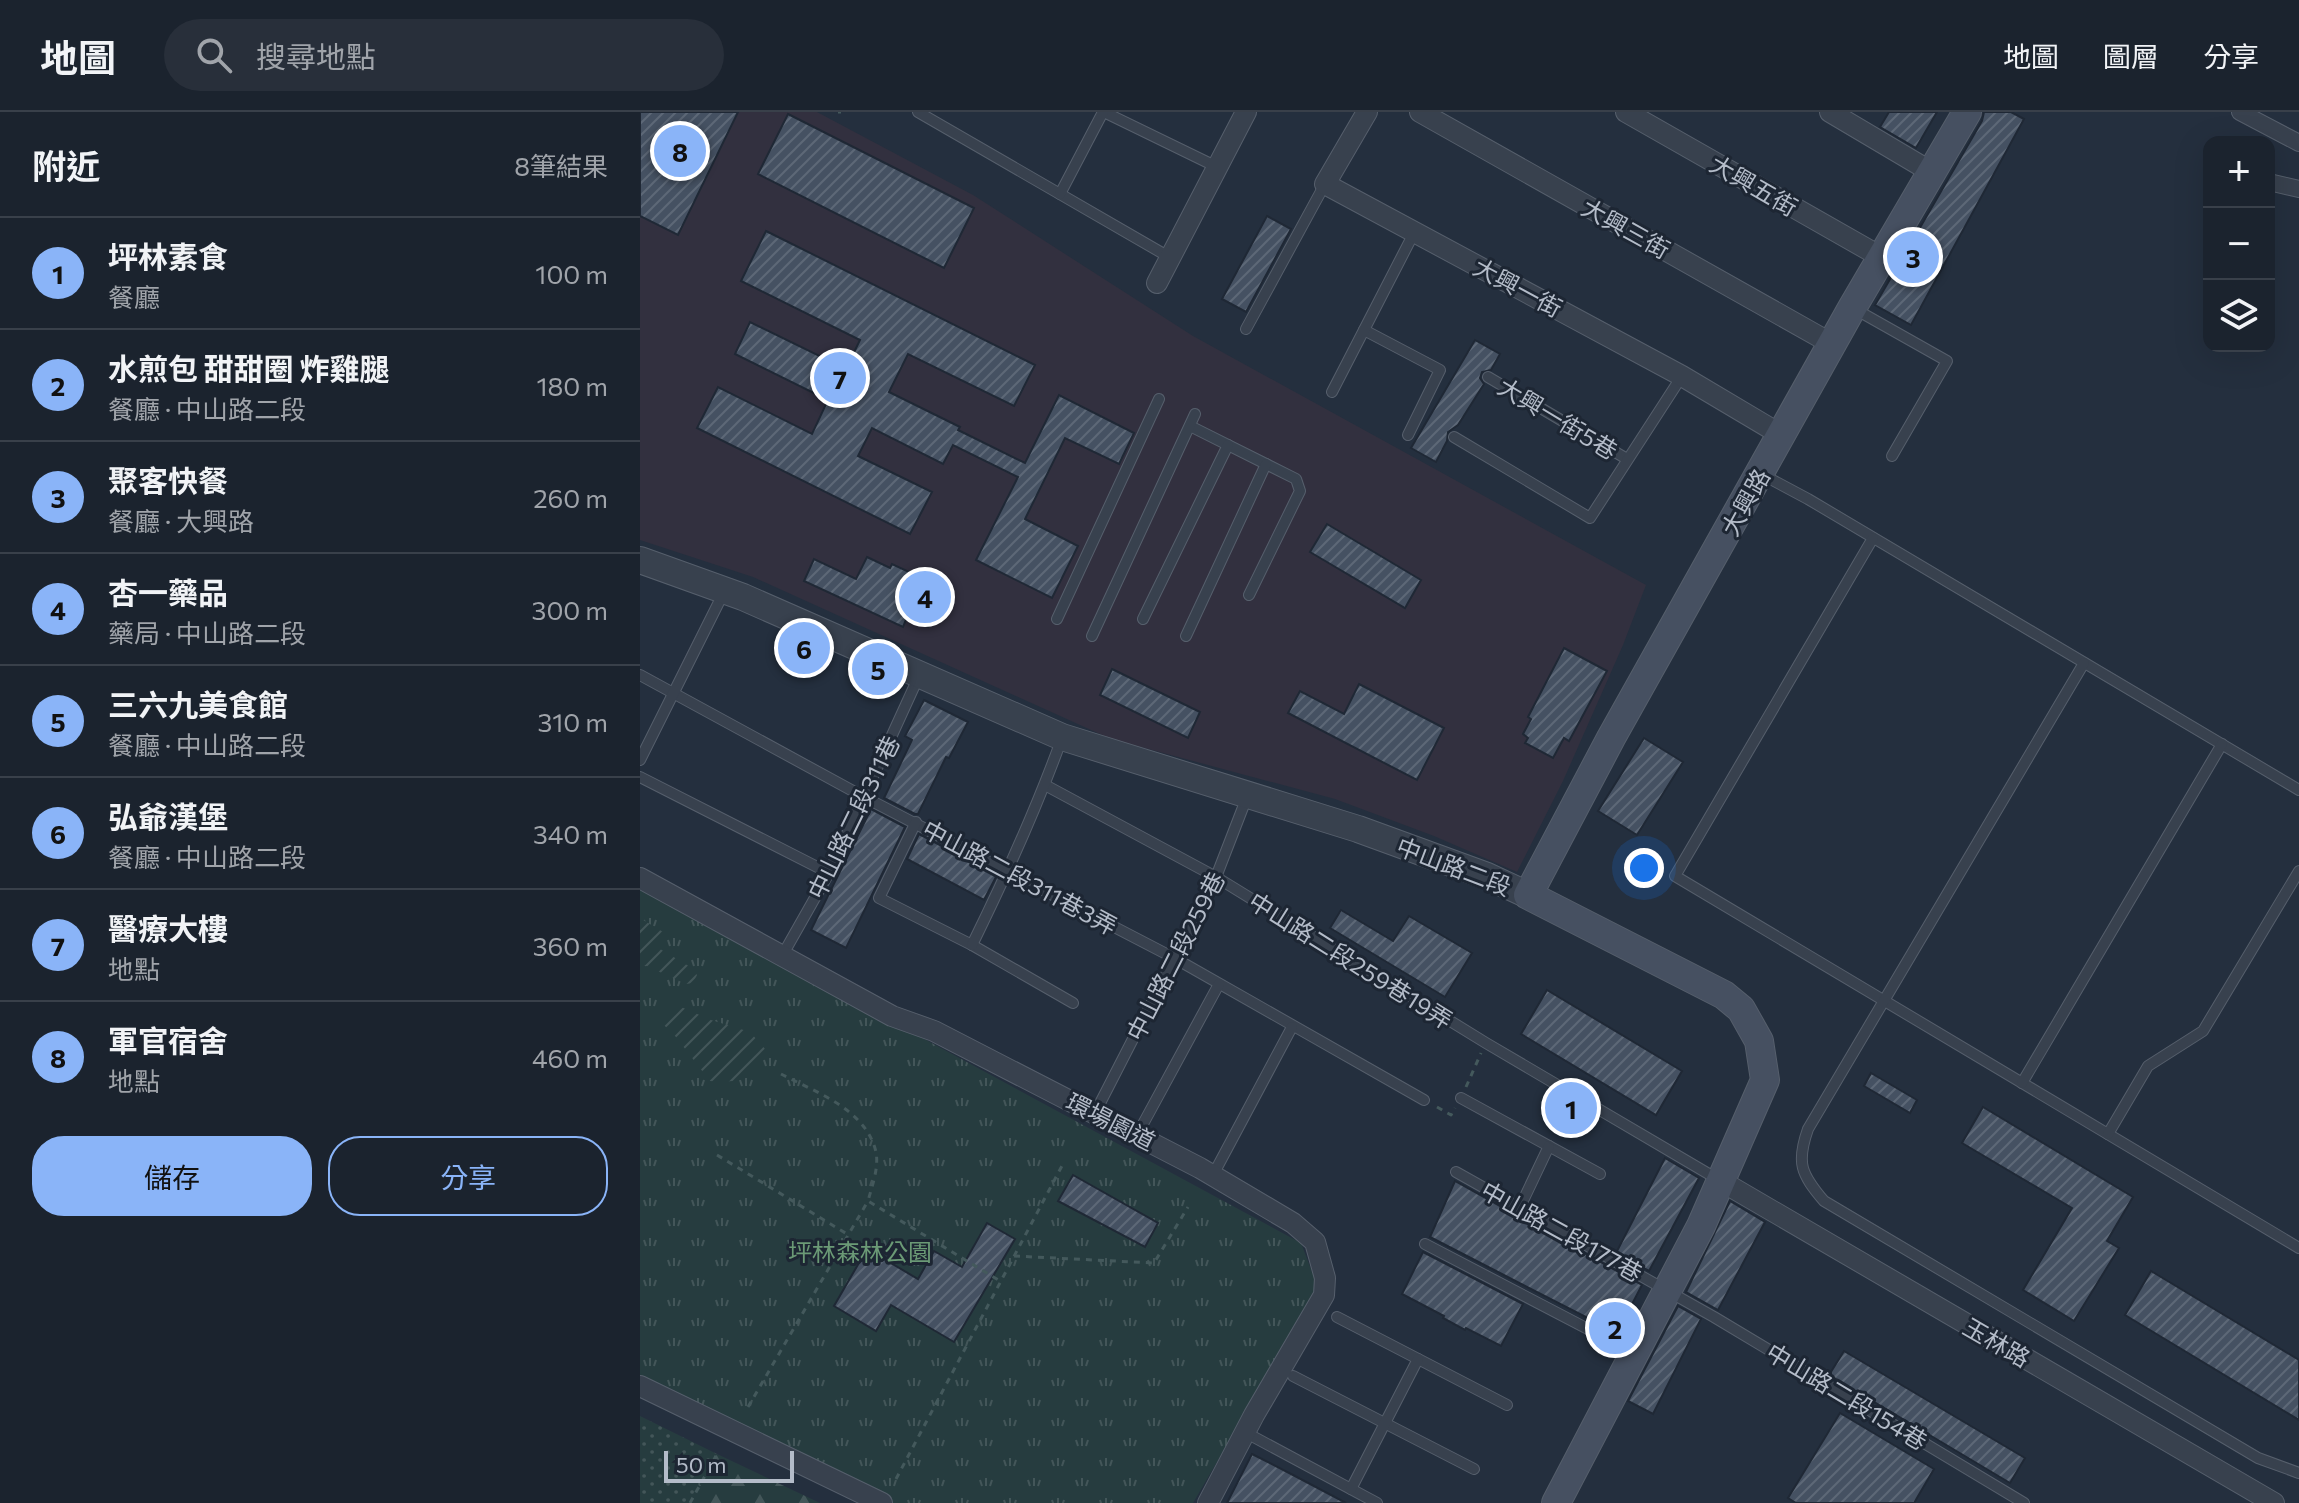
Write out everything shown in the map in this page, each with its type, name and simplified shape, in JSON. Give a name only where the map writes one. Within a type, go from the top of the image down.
[{"type":"main road","name":"大興路","points":[[1528,895],[1611,738],[1852,308],[1967,112]]},
{"type":"main road","name":"中山路二段","points":[[1528,895],[1724,995],[1741,1009],[1759,1041],[1765,1080],[1721,1181],[1668,1290],[1557,1502]]},
{"type":"street","points":[[1157,283],[1246,112]]},
{"type":"street","points":[[1325,184],[1367,112]]},
{"type":"street","name":"大興三街","points":[[1420,112],[1832,344]]},
{"type":"street","name":"大興五街","points":[[1626,112],[1881,257]]},
{"type":"street","points":[[1830,112],[1933,173]]},
{"type":"street","points":[[2240,112],[2299,143]]},
{"type":"street","points":[[2275,183],[2299,189]]},
{"type":"street","name":"大興一街","points":[[1325,184],[1682,376],[1783,436]]},
{"type":"street","name":"中山路二段","points":[[640,560],[725,590],[1062,737],[1358,829],[1487,876],[1528,895]]},
{"type":"street","name":"環場園道","points":[[640,878],[892,1016],[934,1031],[1213,1175],[1293,1223],[1315,1242],[1325,1278],[1324,1295],[1254,1415],[1208,1503]]},
{"type":"street","name":"玉林路","points":[[1721,1181],[2274,1503]]},
{"type":"street","points":[[640,1386],[882,1503]]},
{"type":"lane","points":[[918,112],[1169,257]]},
{"type":"lane","points":[[1060,194],[1104,112],[1217,167]]},
{"type":"lane","points":[[1246,329],[1325,184]]},
{"type":"lane","points":[[1332,392],[1415,231]]},
{"type":"lane","points":[[1852,308],[1947,361],[1892,456]]},
{"type":"lane","points":[[1364,330],[1440,370],[1408,435]]},
{"type":"lane","name":"大興一街5巷","points":[[1454,437],[1590,518],[1682,376]]},
{"type":"lane","name":"大興一街5巷","points":[[1488,377],[1627,459]]},
{"type":"lane","points":[[1057,619],[1159,399]]},
{"type":"lane","points":[[1092,636],[1195,414]]},
{"type":"lane","points":[[1190,426],[1296,479],[1300,491],[1249,595]]},
{"type":"lane","points":[[1143,619],[1228,445]]},
{"type":"lane","points":[[1186,636],[1266,464]]},
{"type":"lane","points":[[1761,474],[2299,790]]},
{"type":"lane","points":[[1873,538],[1675,876],[2299,1248]]},
{"type":"lane","points":[[640,760],[725,590]]},
{"type":"lane","points":[[2084,663],[1808,1129],[1800,1153],[1805,1178],[1824,1201],[2258,1458],[2299,1473]]},
{"type":"lane","name":"中山路二段311巷3弄","points":[[640,675],[864,797],[1176,959],[1424,1100]]},
{"type":"lane","name":"中山路二段311巷","points":[[782,956],[829,873],[919,676]]},
{"type":"lane","points":[[972,945],[1009,871],[1062,737]]},
{"type":"lane","points":[[2022,1083],[2222,744]]},
{"type":"lane","points":[[640,777],[829,873]]},
{"type":"lane","name":"中山路二段259巷19弄","points":[[1045,785],[1216,877],[1486,1043],[1721,1181]]},
{"type":"lane","name":"中山路二段259巷","points":[[1095,1113],[1216,877],[1248,796]]},
{"type":"lane","points":[[916,822],[879,898],[972,945],[1073,1003]]},
{"type":"lane","points":[[2108,1134],[2148,1066],[2203,1031],[2299,871]]},
{"type":"lane","points":[[1137,1135],[1219,984]]},
{"type":"lane","points":[[1213,1175],[1292,1027]]},
{"type":"lane","points":[[1461,1098],[1600,1174]]},
{"type":"lane","points":[[1520,1207],[1549,1146]]},
{"type":"lane","name":"中山路二段177巷","points":[[1456,1172],[1668,1290]]},
{"type":"lane","points":[[1425,1244],[1634,1353]]},
{"type":"lane","name":"中山路二段154巷","points":[[1668,1290],[2024,1503]]},
{"type":"lane","points":[[1337,1317],[1507,1405]]},
{"type":"lane","points":[[1351,1489],[1418,1359]]},
{"type":"lane","points":[[1293,1376],[1474,1469]]},
{"type":"lane","points":[[1252,1436],[1377,1503]]},
{"type":"path","points":[[748,1407],[868,1201],[875,1174],[876,1152],[865,1129],[848,1111],[781,1074]]},
{"type":"path","points":[[717,1155],[849,1234]]},
{"type":"path","points":[[896,1479],[1064,1162]]},
{"type":"path","points":[[868,1201],[1000,1281]]},
{"type":"path","points":[[1014,1256],[1154,1263],[1188,1207]]},
{"type":"path","points":[[690,1503],[717,1454]]},
{"type":"shaded area","points":[[640,112],[817,112],[973,195],[1193,336],[1646,585],[1563,781],[1517,872],[1434,836],[1335,799],[1111,739],[753,577],[640,540]]},
{"type":"green space","name":"坪林森林公園","points":[[640,885],[1301,1243],[1314,1277],[1315,1294],[1193,1503],[885,1503],[640,1385]]},
{"type":"green space","points":[[640,918],[663,932],[655,946],[692,968],[697,975],[693,983],[686,984],[640,963]]},
{"type":"green space","points":[[672,1003],[750,1032],[765,1049],[760,1068],[746,1078],[710,1081],[672,1032],[660,1022]]},
{"type":"green space","points":[[640,1416],[717,1454],[690,1503],[640,1503]]},
{"type":"green space","points":[[717,1454],[820,1503],[689,1503]]},
{"type":"building","points":[[640,112],[738,112],[678,235],[640,216]]},
{"type":"building","points":[[1889,112],[1937,112],[1916,148],[1880,127]]},
{"type":"building","points":[[1984,112],[2011,112],[2024,119],[1911,325],[1875,305],[1982,121]]},
{"type":"building","points":[[788,114],[974,208],[944,268],[758,174]]},
{"type":"building","points":[[1267,216],[1291,229],[1246,312],[1222,299]]},
{"type":"building","points":[[766,231],[1035,365],[1014,406],[908,354],[889,392],[960,427],[958,430],[1025,463],[1059,395],[1134,433],[1119,464],[1065,438],[1025,519],[1078,546],[1052,598],[976,560],[1018,477],[953,445],[943,464],[872,428],[858,456],[932,492],[910,534],[697,428],[718,387],[812,434],[828,400],[735,354],[750,322],[846,369],[860,340],[741,281]]},
{"type":"building","points":[[1475,340],[1500,354],[1491,370],[1482,372],[1480,378],[1484,384],[1458,425],[1448,432],[1447,441],[1436,462],[1411,448]]},
{"type":"building","points":[[1327,524],[1421,580],[1405,608],[1310,552]]},
{"type":"building","points":[[867,557],[920,577],[918,584],[942,595],[928,627],[907,617],[903,627],[804,581],[814,559],[856,579]]},
{"type":"building","points":[[1564,648],[1607,671],[1569,741],[1564,738],[1553,758],[1525,743],[1528,738],[1523,734],[1531,719],[1528,717]]},
{"type":"building","points":[[1112,669],[1200,712],[1188,738],[1100,695]]},
{"type":"building","points":[[1359,684],[1444,728],[1417,780],[1288,713],[1300,691],[1344,714]]},
{"type":"building","points":[[924,700],[968,722],[949,758],[946,757],[918,814],[915,814],[884,798],[912,740],[905,736]]},
{"type":"building","points":[[1644,738],[1683,762],[1637,835],[1598,811]]},
{"type":"building","points":[[871,809],[905,827],[846,948],[811,930]]},
{"type":"building","points":[[919,834],[997,875],[984,900],[907,859]]},
{"type":"building","points":[[1341,910],[1393,941],[1409,916],[1472,953],[1445,997],[1330,928]]},
{"type":"building","points":[[1547,990],[1682,1071],[1656,1115],[1521,1034]]},
{"type":"building","points":[[1871,1073],[1917,1100],[1910,1113],[1864,1086]]},
{"type":"building","points":[[1983,1107],[2133,1197],[2107,1241],[2119,1248],[2074,1321],[2023,1290],[2072,1208],[1962,1143]]},
{"type":"building","points":[[1665,1158],[1699,1178],[1649,1271],[1616,1253]]},
{"type":"building","points":[[1073,1175],[1158,1223],[1145,1247],[1058,1201]]},
{"type":"building","points":[[1455,1181],[1642,1285],[1617,1333],[1430,1237]]},
{"type":"building","points":[[1730,1201],[1765,1222],[1718,1310],[1686,1292]]},
{"type":"building","points":[[987,1223],[1015,1239],[954,1342],[891,1305],[876,1331],[834,1306],[867,1249],[918,1279],[934,1251],[962,1267]]},
{"type":"building","points":[[1423,1252],[1523,1304],[1501,1346],[1465,1330],[1402,1294]]},
{"type":"building","points":[[2151,1271],[2299,1360],[2299,1420],[2125,1315]]},
{"type":"building","points":[[1678,1306],[1701,1319],[1653,1414],[1628,1401]]},
{"type":"building","points":[[1844,1351],[2025,1458],[2010,1483],[1829,1375]]},
{"type":"building","points":[[1840,1413],[1934,1469],[1914,1503],[1796,1503],[1788,1498]]},
{"type":"building","points":[[1252,1454],[1293,1475],[1346,1503],[1227,1503]]},
{"type":"place","name":"軍官宿舍","points":[[680,151]]},
{"type":"place","name":"聚客快餐","points":[[1913,257]]},
{"type":"place","name":"醫療大樓","points":[[840,378]]},
{"type":"place","name":"杏一藥品","points":[[925,597]]},
{"type":"place","name":"弘爺漢堡","points":[[804,648]]},
{"type":"place","name":"三六九美食館","points":[[878,669]]},
{"type":"place","name":"坪林素食","points":[[1571,1108]]},
{"type":"place","name":"水煎包 甜甜圈 炸雞腿","points":[[1615,1328]]}]
